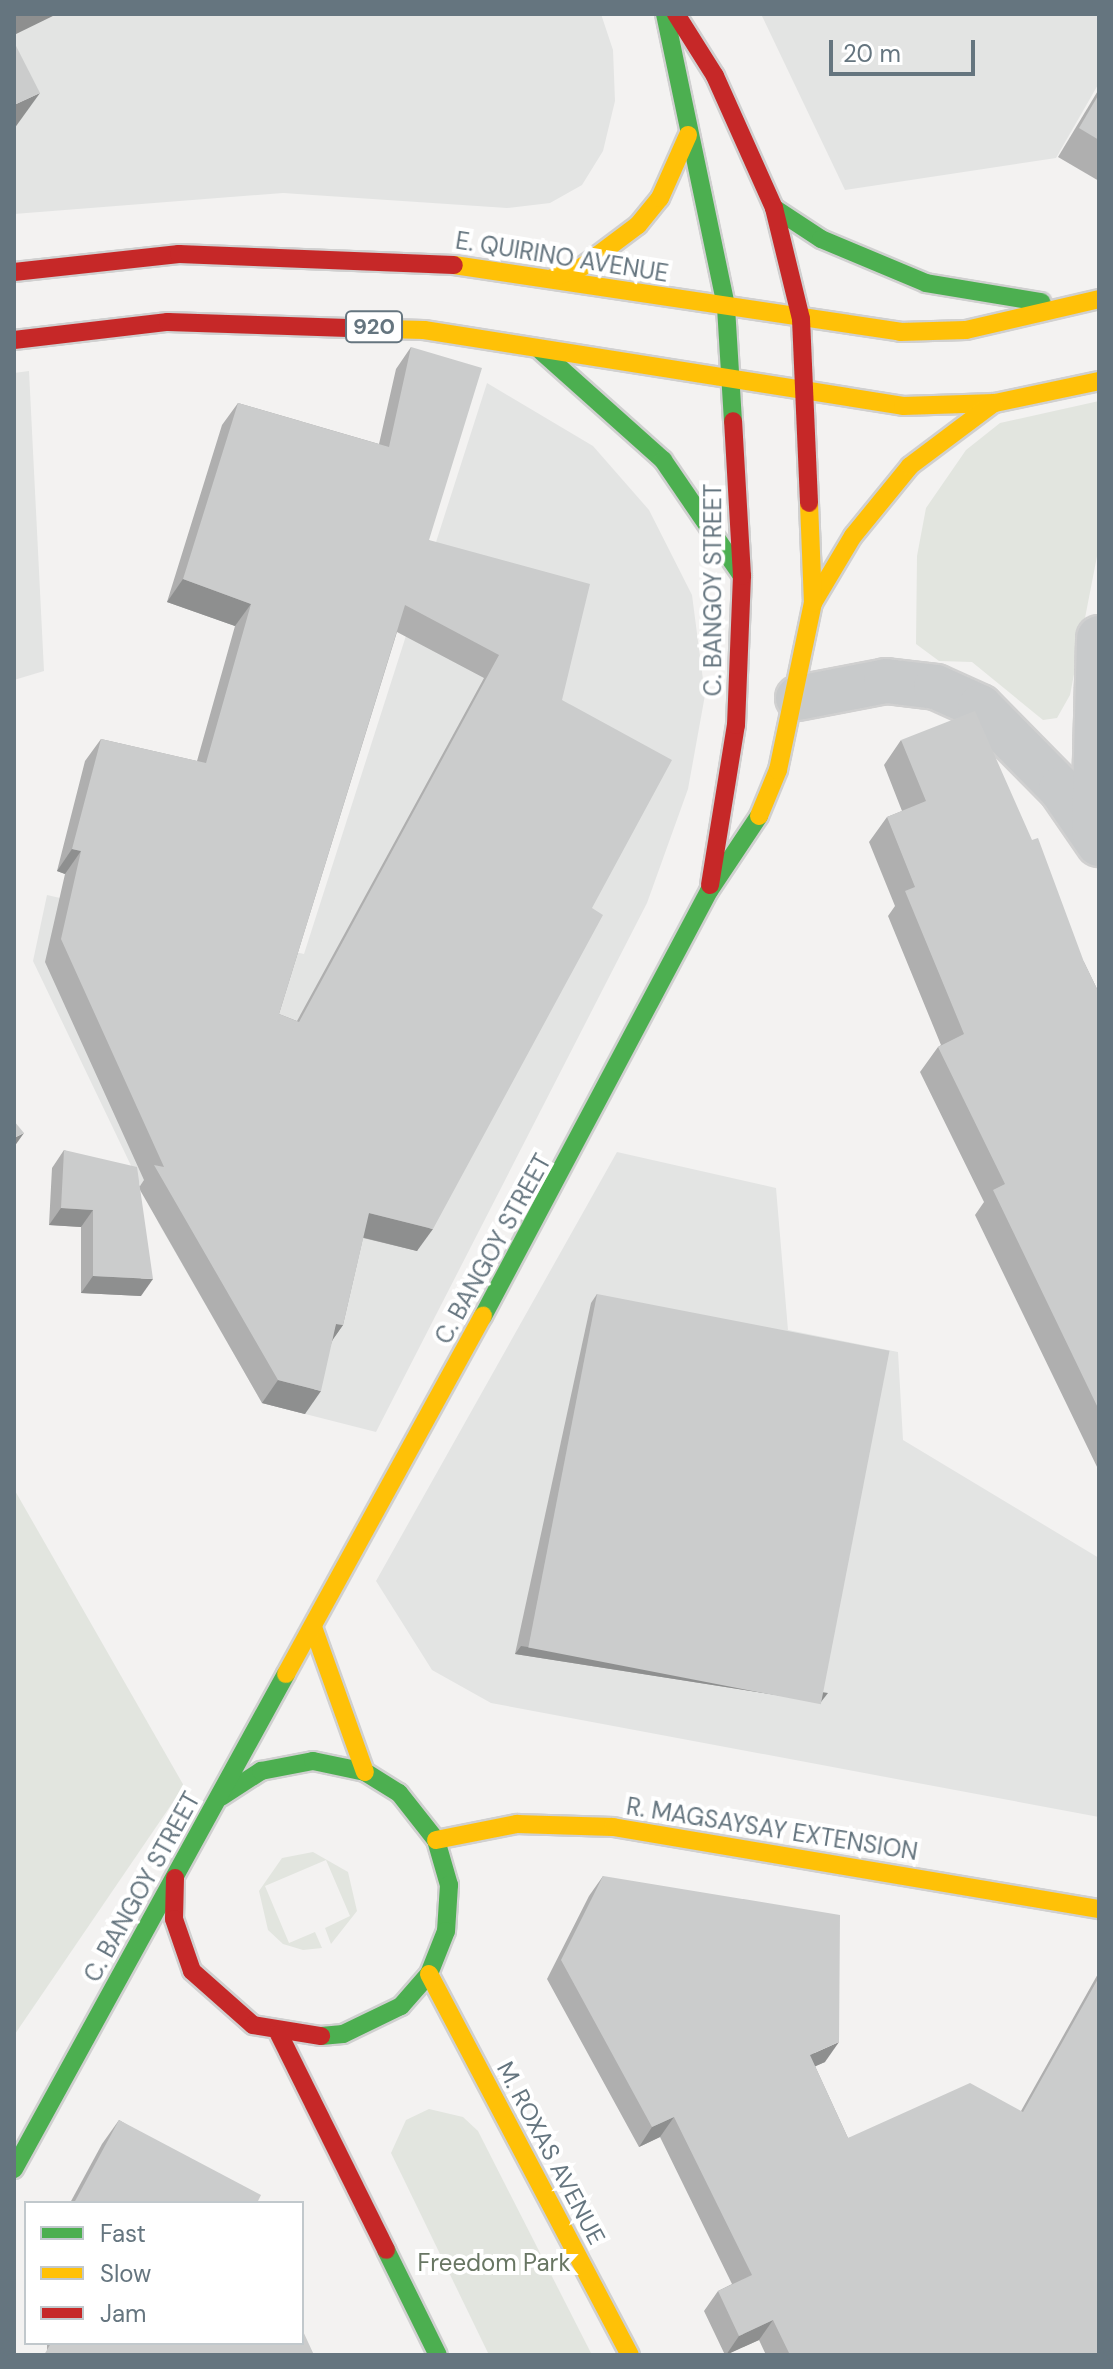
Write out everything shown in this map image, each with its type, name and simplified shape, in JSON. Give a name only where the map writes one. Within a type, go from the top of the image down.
[{"type":"main road","name":"C. BANGOY STREET","points":[[665,14],[726,307],[742,576],[736,725],[709,891]]},
{"type":"main road","name":"C. BANGOY STREET","points":[[14,2169],[313,1627],[709,891],[757,821],[798,698],[813,603],[801,319],[774,208],[715,76],[676,14]]},
{"type":"main road","points":[[550,279],[582,267],[638,225],[660,198],[688,135]]},
{"type":"main road","points":[[774,208],[834,246],[926,283],[1038,302],[1097,299]]},
{"type":"main road","name":"E. QUIRINO AVENUE","points":[[14,272],[179,254],[294,253],[550,279],[900,332],[966,330],[1097,299]]},
{"type":"main road","name":"920","points":[[14,340],[168,322],[324,324],[539,349],[805,394],[903,406],[995,403],[1099,381]]},
{"type":"main road","points":[[539,349],[663,460],[742,576]]},
{"type":"main road","points":[[813,603],[899,477],[995,403]]},
{"type":"main road","points":[[313,1627],[365,1772]]},
{"type":"main road","points":[[175,1878],[174,1919],[192,1971],[230,2011],[279,2034],[322,2037],[362,2028],[401,2006],[429,1974],[450,1908],[436,1840],[399,1793],[365,1772],[287,1763],[238,1782],[218,1799]]},
{"type":"main road","name":"R. MAGSAYSAY EXTENSION","points":[[436,1840],[517,1824],[613,1827],[1099,1909]]},
{"type":"main road","name":"M. ROXAS AVENUE","points":[[429,1974],[630,2355]]},
{"type":"main road","points":[[279,2034],[438,2355]]},
{"type":"street","points":[[1096,838],[1099,638]]},
{"type":"street","points":[[798,698],[886,681],[936,687],[980,707],[1096,838]]},
{"type":"shaded area","points":[[14,14],[601,14],[613,50],[615,101],[603,151],[582,185],[550,203],[507,208],[283,193],[14,214]]},
{"type":"shaded area","points":[[761,14],[1099,14],[1099,83],[1056,158],[845,190]]},
{"type":"shaded area","points":[[29,371],[44,671],[14,680],[14,373]]},
{"type":"shaded area","points":[[487,383],[593,446],[649,510],[692,595],[705,695],[688,789],[647,903],[376,1432],[262,1403],[159,1224],[33,961],[47,895],[304,954]]},
{"type":"shaded area","points":[[617,1152],[776,1188],[788,1330],[898,1352],[903,1440],[1099,1558],[1099,1817],[491,1703],[432,1670],[376,1581]]},
{"type":"green space","points":[[1099,401],[1099,546],[1070,695],[1057,718],[1043,720],[972,662],[939,661],[916,644],[917,556],[926,508],[966,450],[1000,423]]},
{"type":"green space","points":[[14,1489],[184,1786],[15,2034],[14,2033]]},
{"type":"green space","points":[[313,1852],[348,1872],[357,1911],[331,1944],[325,1928],[350,1916],[326,1860],[265,1886],[289,1943],[315,1932],[322,1948],[303,1950],[283,1944],[268,1930],[259,1891],[282,1858]]},
{"type":"green space","name":"Freedom Park","points":[[429,2109],[463,2117],[478,2131],[592,2355],[489,2355],[391,2153],[406,2120]]},
{"type":"building","points":[[14,42],[40,93],[14,105]]},
{"type":"building","points":[[1099,94],[1099,140],[1079,128]]},
{"type":"building","points":[[411,347],[482,368],[429,540],[590,584],[562,700],[672,760],[592,908],[603,915],[433,1229],[369,1213],[343,1325],[336,1324],[321,1391],[278,1380],[154,1165],[164,1167],[61,939],[81,851],[72,849],[101,739],[206,763],[251,604],[183,579],[238,403],[389,447]],"holes":[[[405,605],[499,655],[299,1022],[279,1014]]]},
{"type":"building","points":[[975,711],[1032,840],[1038,838],[1084,962],[1099,993],[1099,1410],[993,1190],[1005,1184],[938,1047],[964,1034],[905,891],[915,887],[887,817],[926,801],[901,740]]},
{"type":"building","points":[[14,1121],[24,1133],[14,1138]]},
{"type":"building","points":[[64,1150],[137,1167],[153,1279],[93,1276],[93,1210],[61,1208]]},
{"type":"building","points":[[597,1294],[890,1351],[821,1704],[528,1647]]},
{"type":"building","points":[[603,1876],[840,1915],[839,2042],[810,2055],[848,2138],[970,2083],[1023,2112],[1099,1977],[1099,2355],[790,2355],[773,2320],[739,2336],[718,2291],[752,2275],[674,2117],[652,2127],[561,1960]]},
{"type":"building","points":[[119,2120],[261,2195],[258,2201],[75,2201]]},
{"type":"building","points":[[304,2333],[314,2355],[44,2355],[50,2345],[304,2345]]},
{"type":"traffic: fast","points":[[665,14],[726,307],[733,421]]},
{"type":"traffic: fast","points":[[774,208],[821,239],[926,283],[1041,302]]},
{"type":"traffic: fast","points":[[541,351],[663,460],[742,576]]},
{"type":"traffic: fast","points":[[483,1316],[709,891],[759,816]]},
{"type":"traffic: fast","points":[[14,2169],[286,1674]]},
{"type":"traffic: fast","points":[[221,1797],[261,1771],[313,1761],[365,1772],[399,1793],[436,1840],[449,1885],[446,1931],[429,1974],[401,2006],[343,2034],[321,2036]]},
{"type":"traffic: fast","points":[[386,2250],[438,2355]]},
{"type":"traffic: slow","points":[[550,279],[582,267],[638,225],[660,198],[688,135]]},
{"type":"traffic: slow","points":[[454,265],[900,332],[966,330],[1099,299]]},
{"type":"traffic: slow","points":[[348,328],[424,330],[903,406],[995,403],[1099,381]]},
{"type":"traffic: slow","points":[[813,603],[853,536],[910,466],[994,403]]},
{"type":"traffic: slow","points":[[759,816],[778,770],[813,603],[809,503]]},
{"type":"traffic: slow","points":[[286,1674],[483,1316]]},
{"type":"traffic: slow","points":[[313,1627],[365,1772]]},
{"type":"traffic: slow","points":[[436,1840],[517,1824],[613,1827],[1099,1909]]},
{"type":"traffic: slow","points":[[429,1974],[630,2355]]},
{"type":"traffic: jam","points":[[676,14],[715,76],[774,208],[801,319],[809,503]]},
{"type":"traffic: jam","points":[[14,272],[179,254],[454,265]]},
{"type":"traffic: jam","points":[[14,340],[168,322],[348,328]]},
{"type":"traffic: jam","points":[[710,885],[736,725],[742,576],[733,421]]},
{"type":"traffic: jam","points":[[175,1878],[174,1919],[192,1971],[253,2025],[321,2036]]},
{"type":"traffic: jam","points":[[279,2034],[386,2250]]}]
